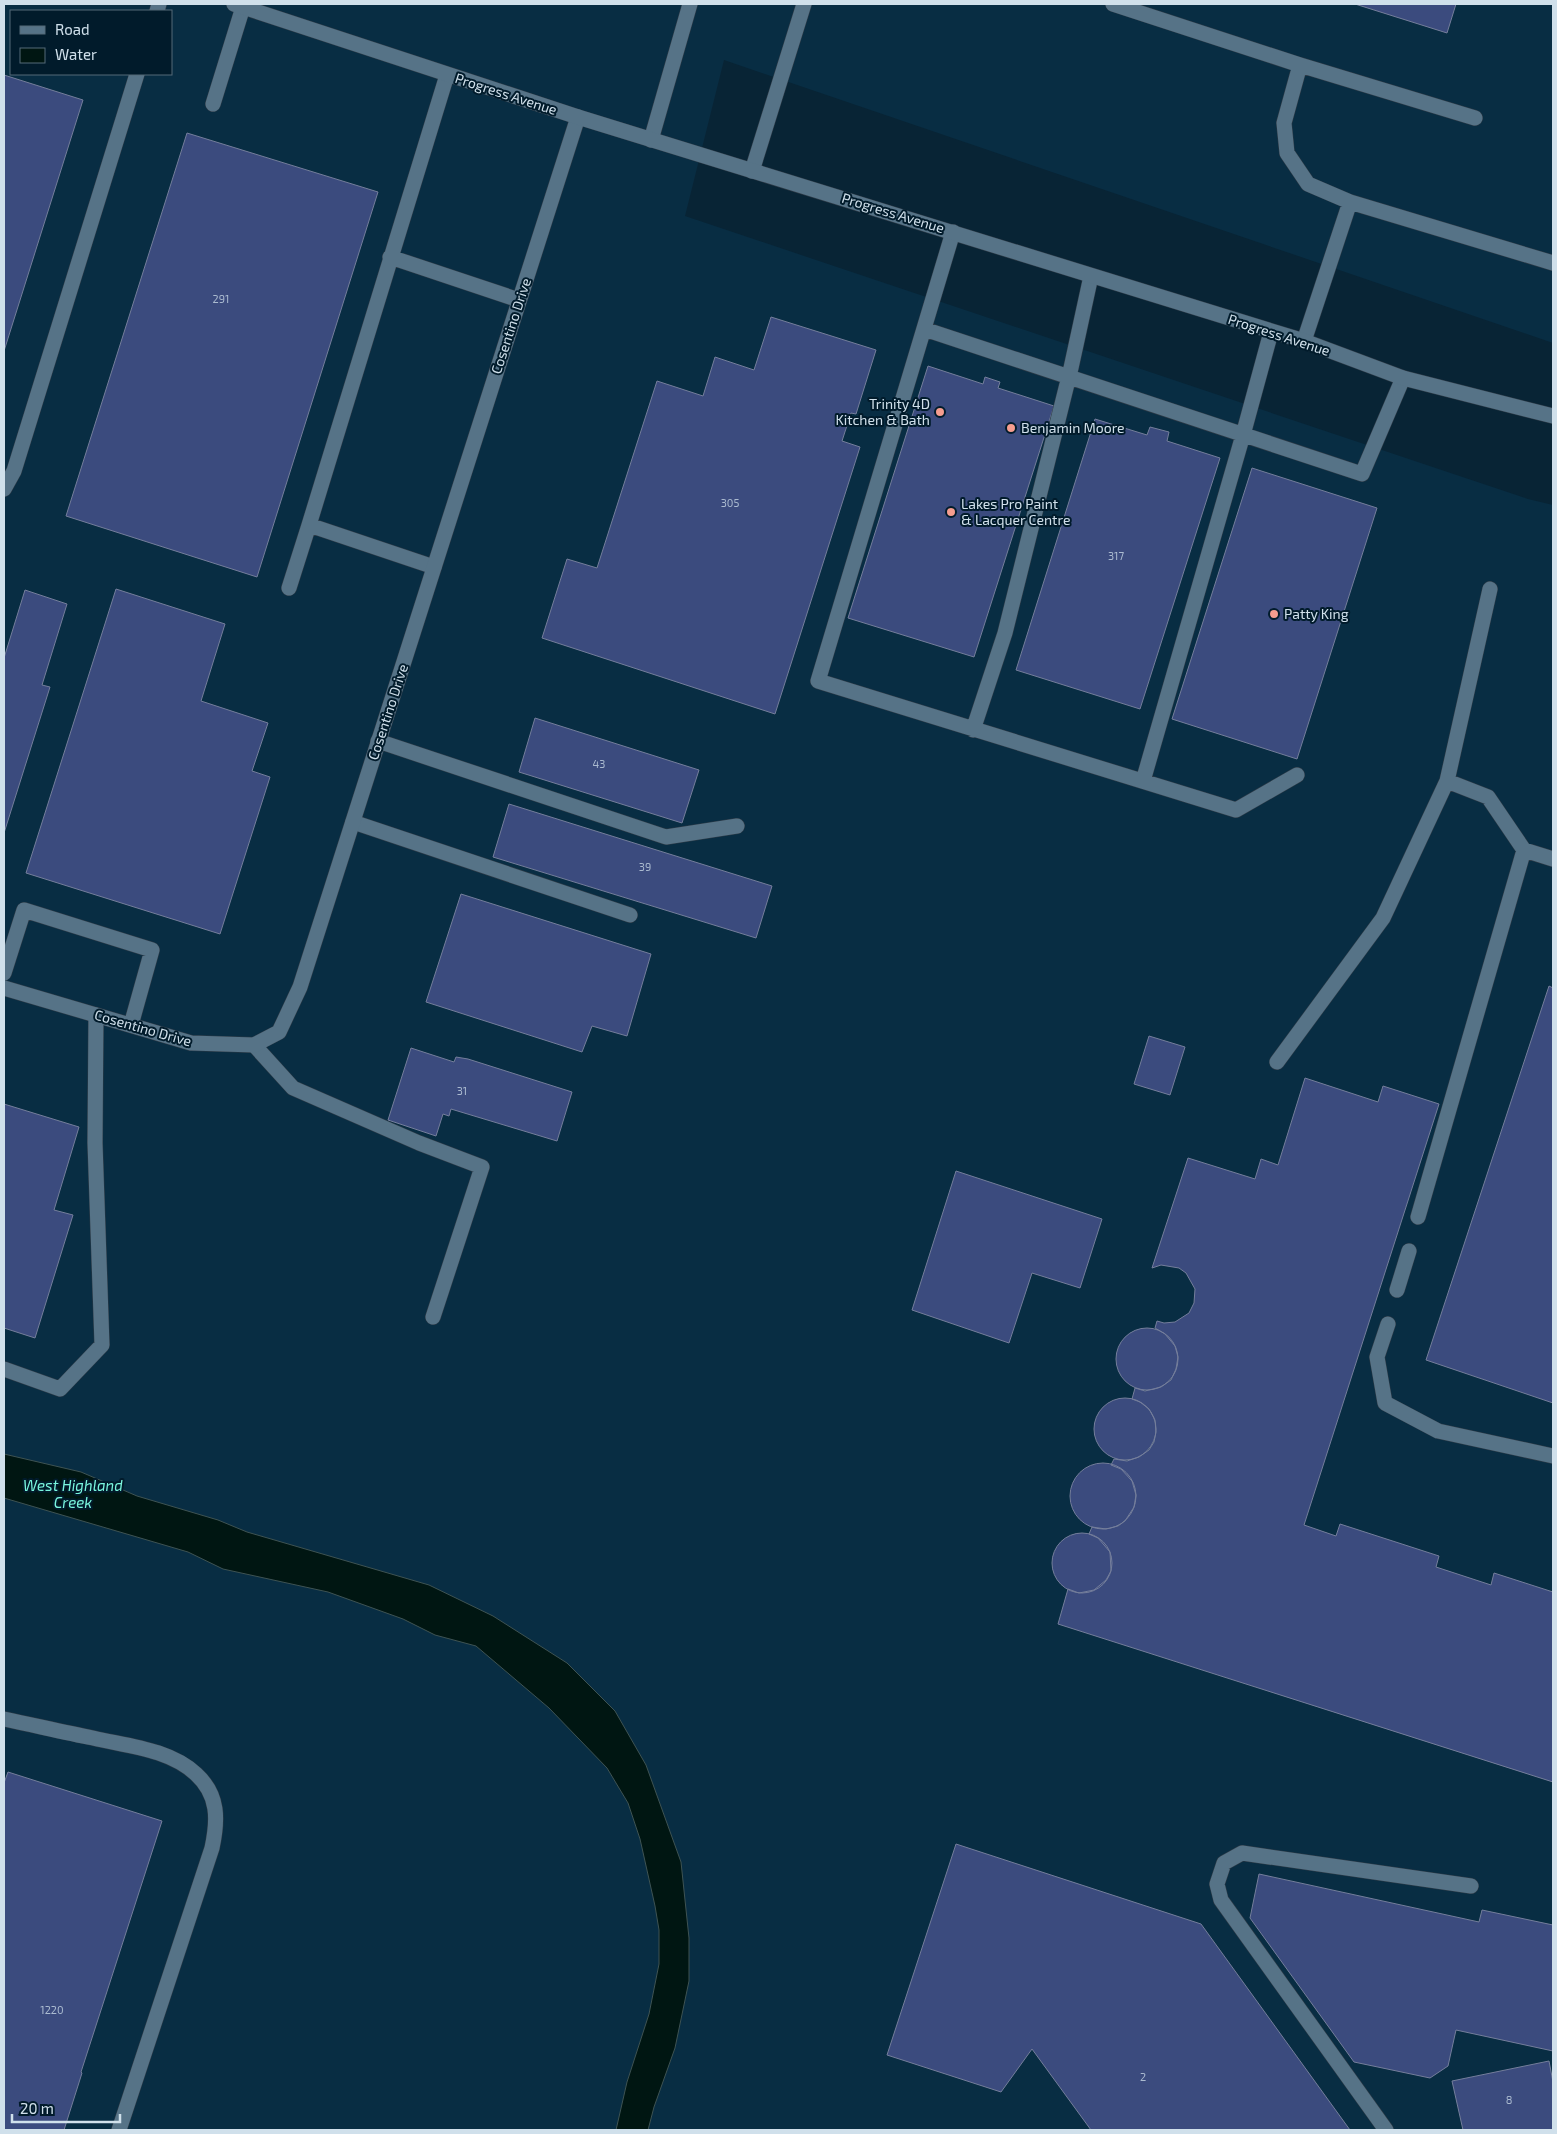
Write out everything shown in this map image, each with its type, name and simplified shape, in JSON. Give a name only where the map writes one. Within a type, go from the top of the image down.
[{"type":"main road","points":[[651,140],[690,4]]},
{"type":"main road","points":[[752,171],[804,4]]},
{"type":"main road","points":[[1113,4],[1475,118]]},
{"type":"main road","points":[[214,104],[238,5]]},
{"type":"main road","name":"Progress Avenue","points":[[238,5],[651,140],[953,232],[1270,332],[1304,340],[1402,378],[1553,416]]},
{"type":"main road","points":[[1300,64],[1284,123],[1287,153],[1308,184],[1350,202],[1553,263]]},
{"type":"main road","points":[[289,588],[447,74]]},
{"type":"main road","points":[[4,489],[14,470],[137,75]]},
{"type":"main road","name":"Cosentino Drive","points":[[4,988],[191,1043],[254,1045],[279,1032],[300,988],[578,117]]},
{"type":"main road","points":[[1304,340],[1350,202]]},
{"type":"main road","points":[[953,232],[818,681],[1236,810],[1297,775]]},
{"type":"main road","points":[[390,257],[519,300]]},
{"type":"main road","points":[[973,730],[1005,633],[1069,377],[1091,276]]},
{"type":"main road","points":[[924,329],[1362,474],[1402,378]]},
{"type":"main road","points":[[1142,781],[1243,435],[1270,332]]},
{"type":"main road","points":[[309,525],[434,567]]},
{"type":"main road","points":[[1277,1062],[1383,918],[1447,781],[1490,589]]},
{"type":"main road","points":[[378,741],[666,837],[737,826]]},
{"type":"main road","points":[[1447,781],[1488,797],[1524,850],[1553,859]]},
{"type":"main road","points":[[353,822],[630,915]]},
{"type":"main road","points":[[1418,1217],[1524,850]]},
{"type":"main road","points":[[4,973],[24,910],[152,950],[131,1025]]},
{"type":"main road","points":[[4,1369],[60,1389],[102,1345],[95,1143],[96,1015]]},
{"type":"main road","points":[[254,1045],[293,1088],[419,1144],[482,1167],[433,1317]]},
{"type":"main road","points":[[1397,1290],[1409,1251]]},
{"type":"main road","points":[[1388,1324],[1378,1357],[1385,1403],[1438,1430],[1553,1456]]},
{"type":"main road","points":[[4,1719],[155,1752],[179,1763],[196,1774],[208,1789],[214,1803],[217,1826],[212,1848],[119,2130]]},
{"type":"main road","points":[[1386,2130],[1221,1900],[1217,1884],[1219,1877],[1224,1863],[1242,1853],[1470,1886]]},
{"type":"shaded area","points":[[4,4],[1553,4],[1553,343],[724,60],[685,216],[1528,499],[1553,505],[1553,2130],[4,2130]]},
{"type":"water","name":"West Highland Creek","points":[[4,1454],[81,1472],[137,1496],[218,1520],[247,1532],[429,1585],[493,1616],[567,1663],[615,1711],[646,1765],[681,1862],[689,1938],[689,1981],[675,2048],[648,2130],[616,2130],[627,2082],[649,2014],[659,1964],[659,1930],[640,1839],[628,1803],[607,1768],[549,1708],[476,1646],[435,1635],[403,1619],[328,1592],[223,1569],[188,1552],[4,1498]]},
{"type":"building","points":[[1355,4],[1456,4],[1447,33]]},
{"type":"building","points":[[4,75],[83,100],[4,351]]},
{"type":"building","points":[[187,133],[378,192],[257,577],[66,516]]},
{"type":"building","points":[[771,317],[876,350],[856,414],[851,413],[842,441],[860,447],[775,714],[542,638],[567,559],[597,568],[657,381],[703,396],[715,357],[754,370]]},
{"type":"building","name":"Lakes Pro Paint & Lacquer Centre","points":[[928,366],[983,384],[985,377],[1000,382],[998,388],[1054,406],[974,657],[848,618]]},
{"type":"building","points":[[1095,419],[1147,435],[1150,427],[1169,432],[1167,441],[1220,458],[1140,709],[1016,670]]},
{"type":"building","name":"Patty King","points":[[1252,468],[1377,508],[1297,759],[1172,719]]},
{"type":"building","points":[[116,589],[225,624],[201,701],[268,723],[252,771],[270,777],[220,934],[26,873]]},
{"type":"building","points":[[25,590],[67,604],[42,685],[50,687],[4,833],[4,658]]},
{"type":"building","points":[[535,718],[699,770],[682,823],[519,772]]},
{"type":"building","points":[[509,804],[772,886],[756,938],[493,857]]},
{"type":"building","points":[[461,894],[651,954],[627,1036],[592,1026],[582,1052],[426,1002]]},
{"type":"building","points":[[1549,986],[1553,988],[1553,1403],[1426,1360]]},
{"type":"building","points":[[1149,1036],[1185,1047],[1170,1095],[1134,1084]]},
{"type":"building","points":[[411,1048],[454,1062],[456,1057],[468,1059],[572,1092],[557,1141],[451,1109],[449,1116],[443,1114],[436,1136],[388,1120]]},
{"type":"building","points":[[1305,1078],[1378,1102],[1383,1086],[1439,1104],[1304,1525],[1336,1536],[1340,1524],[1439,1556],[1436,1567],[1491,1585],[1494,1573],[1553,1592],[1553,1782],[1058,1624],[1068,1589],[1079,1593],[1094,1590],[1106,1580],[1111,1571],[1110,1552],[1098,1538],[1089,1534],[1092,1527],[1106,1529],[1118,1526],[1125,1521],[1134,1507],[1136,1495],[1132,1481],[1121,1469],[1111,1465],[1114,1459],[1127,1461],[1139,1457],[1149,1450],[1154,1442],[1156,1432],[1155,1420],[1149,1409],[1132,1399],[1135,1388],[1145,1391],[1161,1387],[1171,1380],[1176,1369],[1178,1357],[1175,1346],[1165,1334],[1155,1328],[1157,1321],[1164,1323],[1175,1322],[1189,1313],[1194,1303],[1195,1289],[1186,1273],[1179,1268],[1161,1265],[1152,1268],[1188,1158],[1255,1179],[1261,1159],[1278,1165]]},
{"type":"building","points":[[4,1104],[79,1127],[54,1210],[73,1215],[35,1338],[4,1328]]},
{"type":"building","points":[[956,1171],[1102,1219],[1080,1288],[1032,1273],[1009,1343],[912,1310]]},
{"type":"building","points":[[1141,1328],[1153,1328],[1169,1337],[1176,1347],[1178,1359],[1176,1371],[1169,1381],[1153,1390],[1141,1390],[1130,1385],[1121,1376],[1116,1365],[1116,1353],[1121,1342],[1130,1333]]},
{"type":"building","points":[[1119,1398],[1131,1398],[1147,1407],[1154,1417],[1156,1429],[1154,1441],[1147,1451],[1131,1460],[1119,1460],[1108,1455],[1099,1446],[1094,1435],[1094,1423],[1099,1412],[1108,1403]]},
{"type":"building","points":[[1103,1463],[1116,1466],[1126,1473],[1133,1483],[1136,1496],[1133,1509],[1126,1519],[1116,1526],[1103,1529],[1090,1526],[1080,1519],[1073,1509],[1070,1496],[1073,1483],[1080,1473],[1090,1466]]},
{"type":"building","points":[[1082,1533],[1094,1535],[1107,1546],[1112,1563],[1110,1575],[1099,1588],[1082,1593],[1070,1591],[1057,1580],[1052,1563],[1054,1551],[1065,1538]]},
{"type":"building","points":[[8,1772],[162,1821],[64,2130],[4,2130],[4,1783]]},
{"type":"building","points":[[956,1844],[1201,1924],[1350,2130],[1091,2130],[1032,2049],[1001,2092],[887,2055]]},
{"type":"building","points":[[1259,1874],[1479,1922],[1482,1910],[1553,1925],[1553,2051],[1456,2030],[1448,2066],[1430,2078],[1354,2062],[1250,1918]]},
{"type":"building","points":[[1549,2061],[1553,2082],[1553,2130],[1463,2130],[1452,2081]]},
{"type":"place","name":"Trinity 4D Kitchen & Bath","points":[[940,412]]},
{"type":"place","name":"Benjamin Moore","points":[[1011,428]]},
{"type":"place","name":"Lakes Pro Paint & Lacquer Centre","points":[[951,512]]},
{"type":"place","name":"Patty King","points":[[1274,614]]}]
